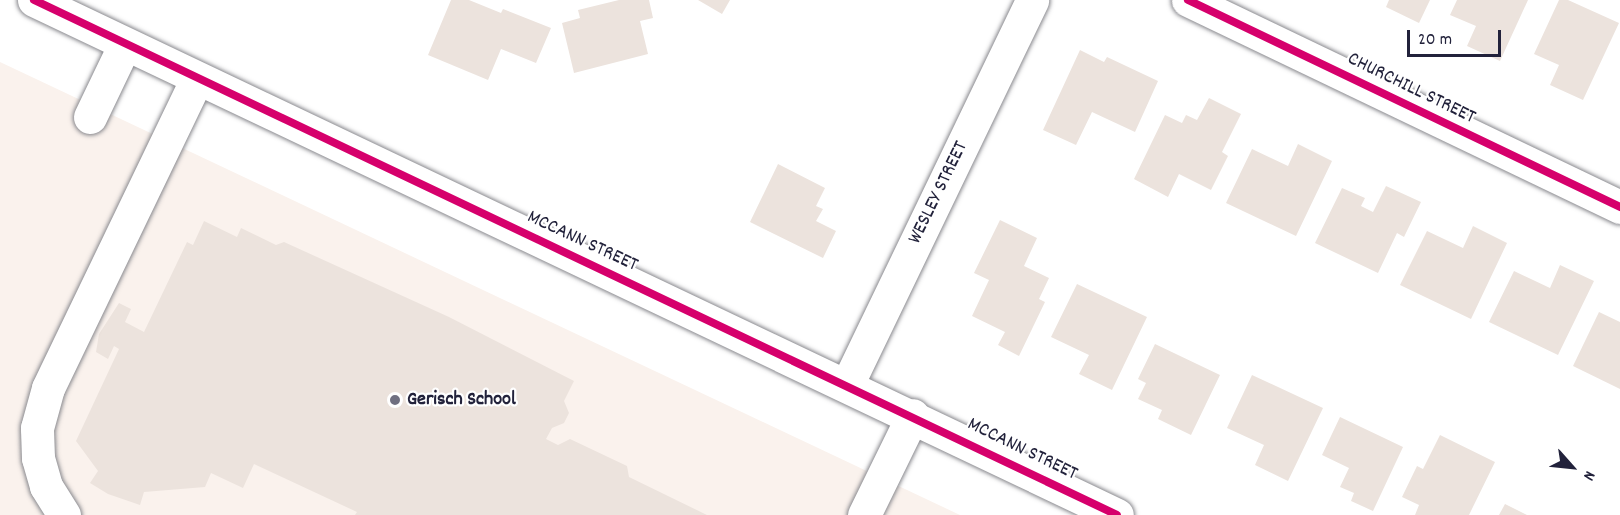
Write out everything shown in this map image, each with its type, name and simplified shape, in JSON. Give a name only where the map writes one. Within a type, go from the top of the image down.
[{"type":"street","name":"MCCANN STREET","points":[[34,0],[197,79],[913,415],[1117,515]]},
{"type":"street","name":"WESLEY STREET","points":[[847,385],[1032,0]]},
{"type":"street","name":"CHURCHILL STREET","points":[[1188,0],[1620,207]]},
{"type":"street","points":[[90,117],[125,44]]},
{"type":"street","points":[[64,515],[32,480],[38,458],[37,428],[48,388],[197,79]]},
{"type":"street","points":[[864,515],[913,415]]},
{"type":"shaded area","points":[[0,62],[960,515],[0,515]]},
{"type":"building","points":[[451,0],[469,0],[501,13],[503,9],[551,28],[536,63],[501,49],[488,80],[428,55]]},
{"type":"building","points":[[619,0],[649,0],[653,18],[640,21],[648,54],[574,73],[562,23],[580,18],[578,10]]},
{"type":"building","points":[[698,0],[730,0],[722,14]]},
{"type":"building","points":[[1389,0],[1430,0],[1419,23],[1386,7]]},
{"type":"building","points":[[1457,0],[1528,0],[1500,61],[1467,46],[1476,26],[1450,15]]},
{"type":"building","points":[[1559,0],[1568,0],[1619,23],[1583,100],[1550,85],[1559,65],[1534,54]]},
{"type":"building","points":[[1080,50],[1104,62],[1107,57],[1158,81],[1135,132],[1092,112],[1076,145],[1043,130]]},
{"type":"building","points":[[1209,98],[1241,114],[1222,152],[1228,156],[1211,190],[1179,174],[1168,197],[1134,179],[1165,115],[1182,123],[1186,115],[1197,120]]},
{"type":"building","points":[[1298,144],[1332,161],[1296,236],[1226,203],[1252,149],[1288,166]]},
{"type":"building","points":[[778,164],[825,188],[816,206],[823,209],[816,221],[836,231],[823,258],[750,222]]},
{"type":"building","points":[[1386,186],[1421,202],[1404,237],[1397,233],[1378,273],[1315,243],[1342,188],[1365,198],[1361,206],[1373,212]]},
{"type":"building","points":[[1000,220],[1037,238],[1024,266],[1049,278],[1039,299],[1045,302],[1019,356],[998,345],[1005,332],[972,316],[989,280],[974,273]]},
{"type":"building","points":[[204,221],[237,237],[241,228],[276,245],[284,242],[449,317],[574,381],[564,401],[569,413],[564,423],[552,428],[546,439],[558,445],[570,439],[627,466],[629,477],[707,515],[355,515],[357,512],[254,464],[243,488],[211,473],[205,487],[144,492],[140,505],[108,494],[90,483],[98,471],[76,441],[119,349],[114,346],[108,359],[96,352],[99,334],[119,303],[131,309],[125,322],[144,332],[187,242],[193,245]]},
{"type":"building","points":[[1473,226],[1507,243],[1471,319],[1400,285],[1427,231],[1463,248]]},
{"type":"building","points":[[1560,265],[1594,281],[1558,355],[1489,322],[1514,271],[1550,288]]},
{"type":"building","points":[[1077,284],[1147,317],[1112,390],[1079,374],[1089,355],[1051,337]]},
{"type":"building","points":[[1599,312],[1620,322],[1620,389],[1573,366]]},
{"type":"building","points":[[1155,344],[1220,375],[1191,435],[1158,419],[1162,410],[1138,399],[1146,383],[1138,379]]},
{"type":"building","points":[[1252,375],[1323,408],[1288,481],[1255,465],[1264,445],[1227,428]]},
{"type":"building","points":[[1340,417],[1403,447],[1373,511],[1351,501],[1354,493],[1340,487],[1349,468],[1322,455]]},
{"type":"building","points":[[1440,435],[1495,462],[1469,515],[1415,515],[1419,505],[1402,497],[1417,466],[1423,469]]},
{"type":"building","points":[[1505,504],[1527,515],[1499,515]]},
{"type":"cycle path","points":[[34,0],[1117,515]]},
{"type":"cycle path","points":[[1188,0],[1620,207]]},
{"type":"place","name":"Gerisch School","points":[[395,400]]}]
